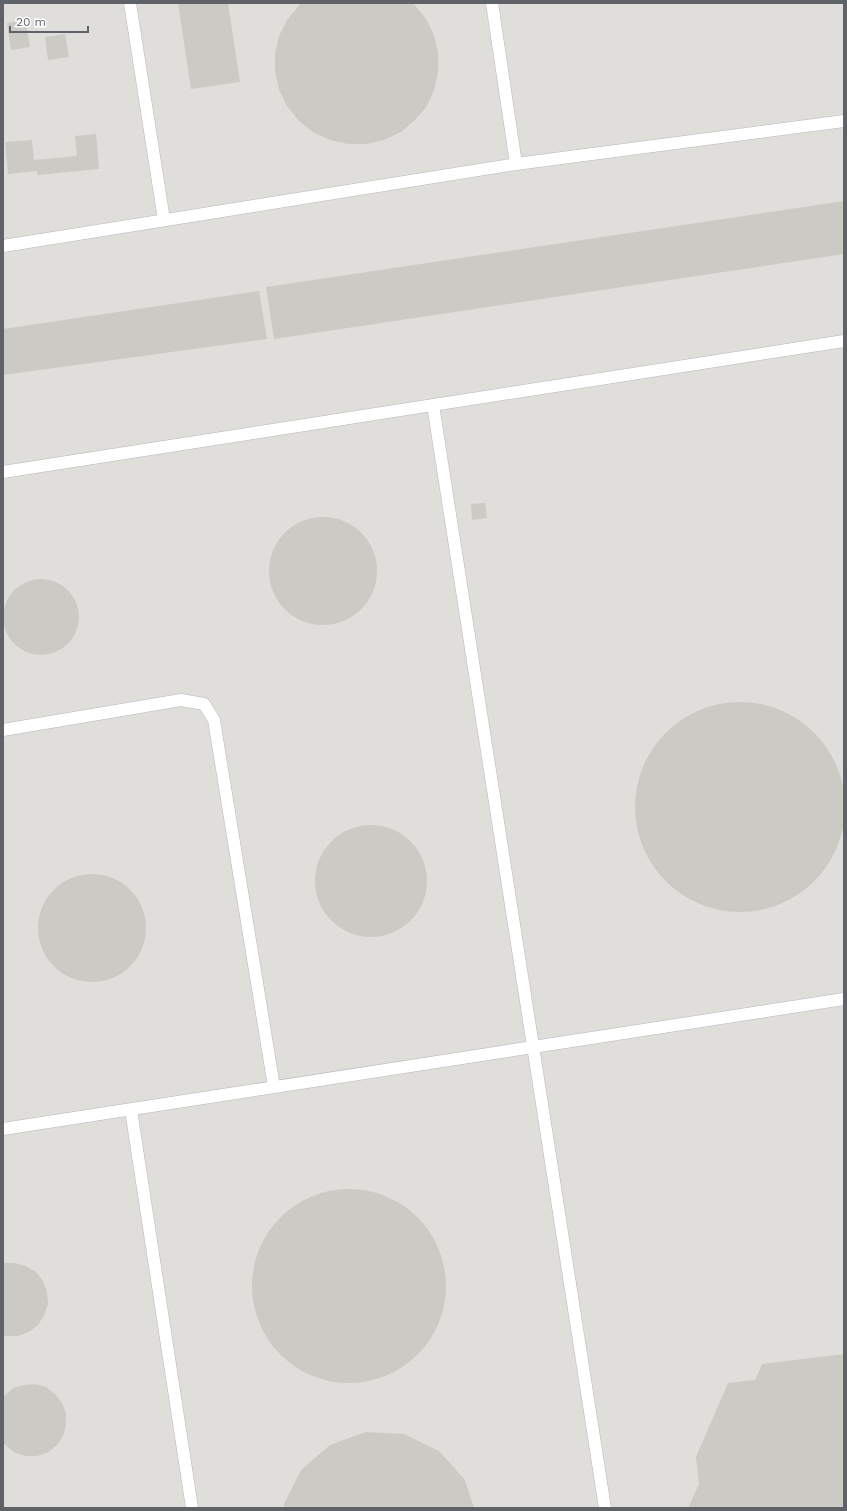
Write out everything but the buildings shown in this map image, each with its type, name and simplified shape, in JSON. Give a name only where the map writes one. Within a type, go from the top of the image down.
[{"type":"lane","points":[[130,3],[164,220]]},
{"type":"lane","points":[[492,3],[516,164]]},
{"type":"lane","points":[[3,246],[516,164],[844,121]]},
{"type":"lane","points":[[3,472],[844,341]]},
{"type":"lane","points":[[433,405],[605,1508]]},
{"type":"lane","points":[[3,730],[181,700],[204,704],[214,720],[274,1087]]},
{"type":"lane","points":[[3,1129],[844,999]]},
{"type":"lane","points":[[131,1110],[192,1508]]},
{"type":"shaded area","points":[[3,3],[844,3],[844,1508],[3,1508]]}]
